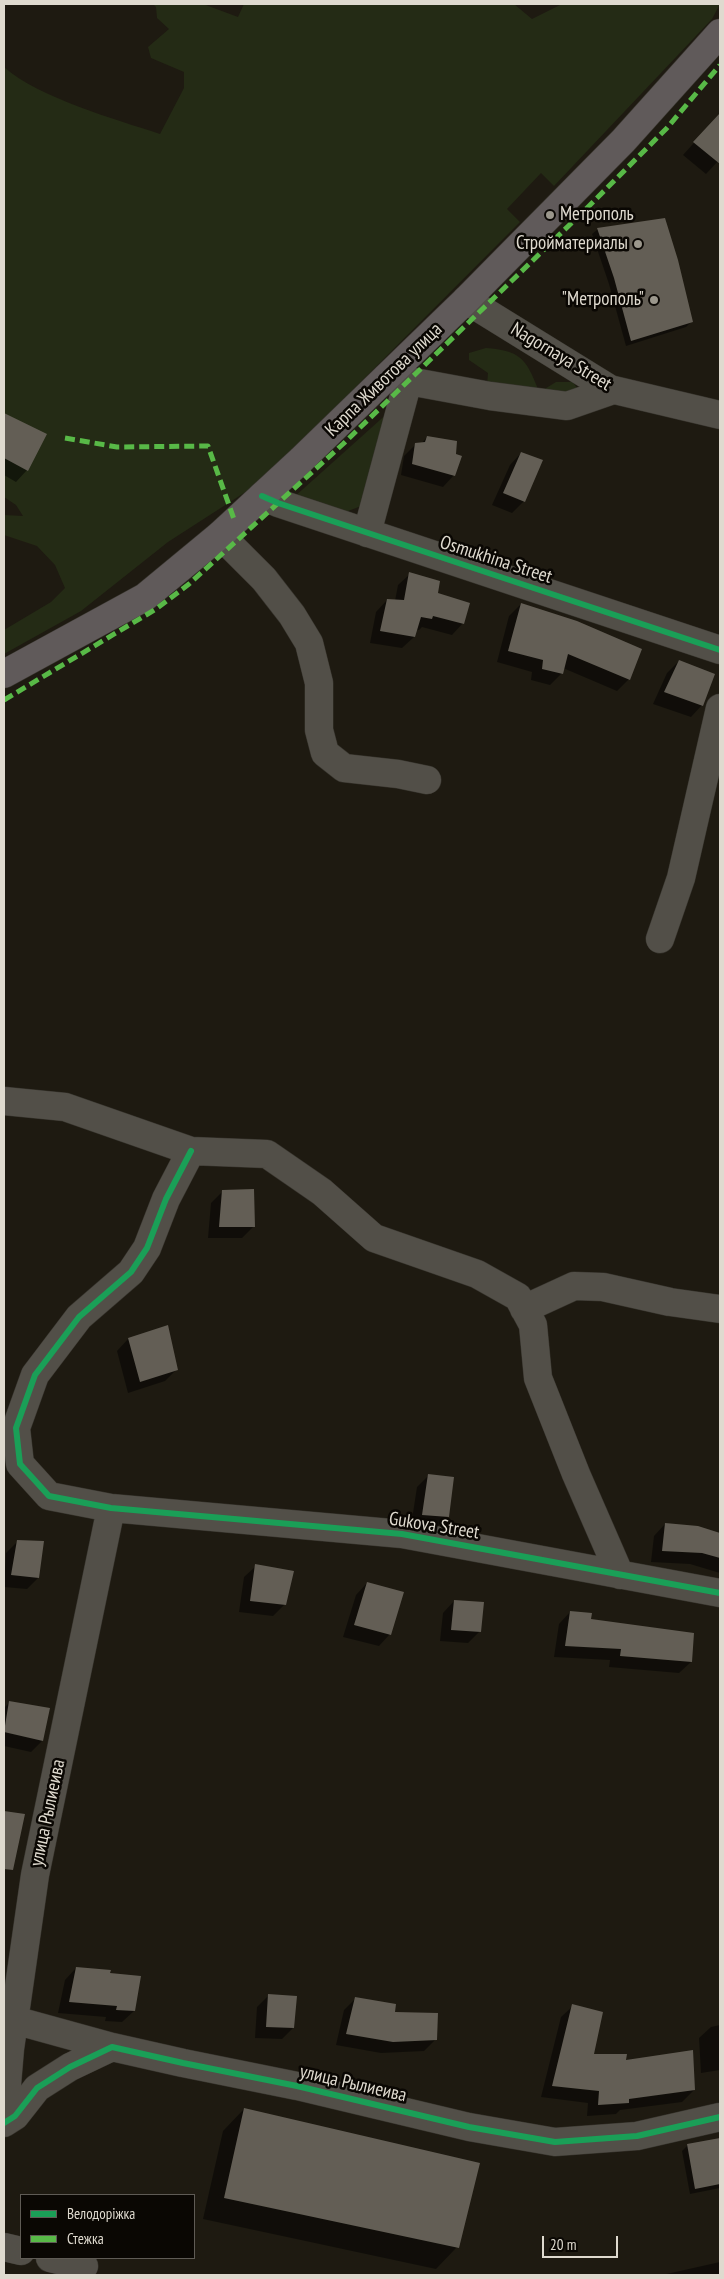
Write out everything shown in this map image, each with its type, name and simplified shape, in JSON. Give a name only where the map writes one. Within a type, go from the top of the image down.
[{"type":"main road","name":"Карпа Животова улица","points":[[4,674],[145,598],[220,535],[397,379],[466,300],[623,141],[717,34]]},
{"type":"street","name":"Nagornaya Street","points":[[466,300],[613,390],[720,415]]},
{"type":"street","points":[[367,533],[397,379],[490,396],[567,406],[613,390]]},
{"type":"street","name":"Osmukhina Street","points":[[262,496],[367,533],[720,650]]},
{"type":"street","points":[[220,535],[264,579],[292,615],[309,643],[320,683],[319,730],[325,753],[344,768],[398,774],[427,780]]},
{"type":"street","points":[[660,939],[681,878],[720,708]]},
{"type":"street","points":[[4,1101],[65,1107],[191,1151],[267,1154],[322,1192],[374,1238],[477,1274],[518,1298],[533,1325],[538,1378],[576,1474],[620,1575]]},
{"type":"street","name":"Gukova Street","points":[[191,1151],[166,1199],[147,1248],[131,1272],[79,1317],[14,1404],[20,1464],[50,1496],[110,1508],[402,1534],[720,1593]]},
{"type":"street","points":[[524,1309],[574,1286],[603,1287],[670,1302],[720,1309]]},
{"type":"street","name":"улица Рылиеива","points":[[4,2122],[14,2020],[35,1875],[110,1508]]},
{"type":"street","points":[[14,2020],[112,2047]]},
{"type":"street","name":"улица Рылиеива","points":[[4,2122],[15,2116],[38,2088],[70,2067],[112,2047],[183,2064],[297,2086],[469,2127],[555,2142],[636,2136],[720,2117]]},
{"type":"street","points":[[4,2247],[20,2251]]},
{"type":"street","points":[[54,2259],[84,2266]]},
{"type":"green space","points":[[153,4],[203,4],[238,17],[244,4],[514,4],[532,19],[562,4],[720,4],[712,19],[554,186],[541,173],[507,209],[520,222],[261,482],[168,542],[81,611],[4,654],[4,630],[51,602],[65,588],[55,565],[37,546],[4,535],[4,515],[23,516],[16,505],[4,497],[4,67],[19,78],[57,98],[78,107],[160,134],[184,88],[184,72],[151,58],[148,47],[169,29],[157,18],[156,7]]},
{"type":"green space","points":[[486,348],[507,351],[520,358],[530,370],[538,389],[487,386],[488,373],[469,360],[469,353]]},
{"type":"green space","points":[[556,382],[573,382],[582,396],[543,390]]},
{"type":"green space","points":[[390,411],[364,505],[340,514],[293,498]]},
{"type":"building","points":[[720,113],[720,164],[693,142]]},
{"type":"building","points":[[665,218],[678,260],[693,322],[631,341],[614,278],[597,228]]},
{"type":"building","points":[[4,413],[47,434],[28,471],[4,458]]},
{"type":"building","points":[[427,436],[457,441],[456,454],[462,456],[455,476],[412,464],[415,443],[425,442]]},
{"type":"building","points":[[521,452],[543,460],[525,502],[503,493]]},
{"type":"building","points":[[409,572],[440,581],[438,593],[470,603],[464,624],[433,616],[432,619],[421,617],[415,637],[380,631],[387,599],[404,600]]},
{"type":"building","points":[[521,603],[577,621],[642,649],[630,680],[568,654],[563,674],[542,669],[543,660],[508,651]]},
{"type":"building","points":[[679,660],[715,674],[703,706],[664,692]]},
{"type":"building","points":[[254,1189],[255,1227],[219,1227],[222,1190]]},
{"type":"building","points":[[168,1325],[178,1370],[140,1382],[128,1338]]},
{"type":"building","points":[[428,1474],[454,1477],[449,1517],[422,1515]]},
{"type":"building","points":[[665,1523],[698,1526],[720,1533],[720,1558],[702,1553],[662,1551]]},
{"type":"building","points":[[17,1540],[44,1541],[39,1578],[11,1575]]},
{"type":"building","points":[[255,1564],[294,1571],[286,1605],[250,1601]]},
{"type":"building","points":[[367,1582],[404,1592],[391,1635],[354,1625]]},
{"type":"building","points":[[454,1600],[484,1602],[481,1632],[451,1630]]},
{"type":"building","points":[[570,1611],[592,1613],[591,1619],[694,1633],[692,1662],[620,1656],[621,1649],[565,1646]]},
{"type":"building","points":[[9,1701],[50,1708],[43,1741],[4,1732]]},
{"type":"building","points":[[4,1811],[25,1814],[13,1870],[4,1869]]},
{"type":"building","points":[[76,1967],[111,1970],[110,1973],[141,1976],[135,2011],[116,2010],[117,2006],[69,2002]]},
{"type":"building","points":[[268,1994],[297,1996],[294,2028],[266,2027]]},
{"type":"building","points":[[355,1997],[396,2004],[395,2012],[438,2013],[437,2040],[393,2042],[346,2034]]},
{"type":"building","points":[[572,2004],[603,2012],[594,2054],[627,2054],[626,2060],[693,2050],[695,2090],[629,2099],[629,2103],[598,2105],[599,2091],[552,2086]]},
{"type":"building","points":[[244,2108],[480,2163],[459,2248],[224,2198]]},
{"type":"building","points":[[720,2138],[720,2184],[695,2189],[687,2144]]},
{"type":"marked path","points":[[4,700],[156,609],[189,584],[343,444],[587,208],[667,128],[720,65]]},
{"type":"marked path","points":[[65,438],[117,447],[208,446],[235,522]]},
{"type":"cycle path","points":[[262,496],[278,503],[720,650]]},
{"type":"cycle path","points":[[191,1151],[166,1199],[147,1248],[131,1272],[79,1317],[35,1375],[16,1428],[20,1464],[49,1496],[111,1508],[402,1534],[720,1593]]},
{"type":"cycle path","points":[[4,2123],[15,2116],[37,2088],[70,2067],[112,2047],[297,2086],[469,2127],[555,2142],[637,2136],[720,2117]]},
{"type":"place","name":"Метрополь","points":[[550,215]]},
{"type":"place","name":"Стройматериалы","points":[[638,244]]},
{"type":"place","name":"\"Метрополь\"","points":[[654,300]]}]
